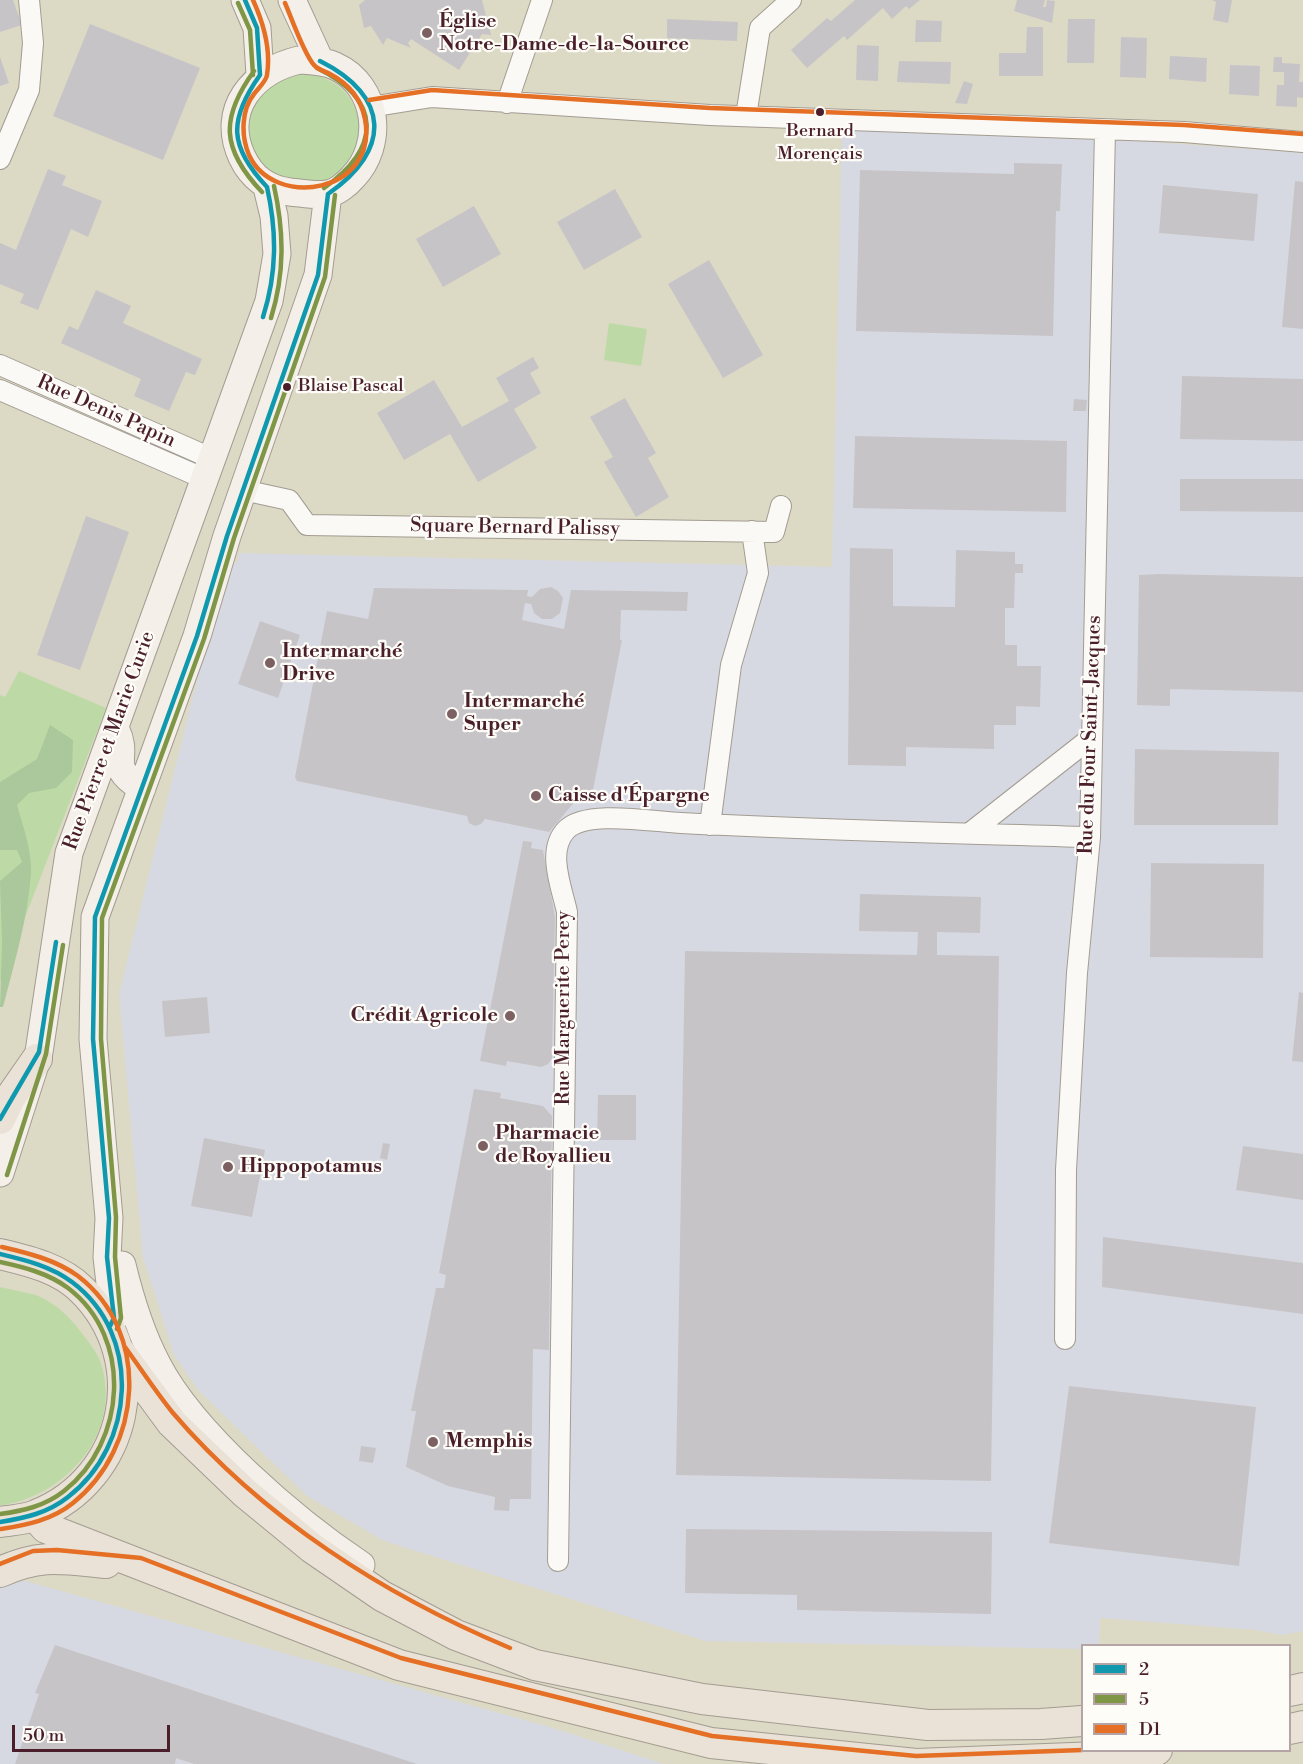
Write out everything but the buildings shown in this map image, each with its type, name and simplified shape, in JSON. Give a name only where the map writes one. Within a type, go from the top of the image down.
[{"type":"main road","points":[[245,0],[257,28],[260,75]]},
{"type":"main road","points":[[292,0],[320,61]]},
{"type":"main road","points":[[299,60],[320,61],[336,67],[351,77],[363,91],[370,107],[374,128],[371,149],[347,184],[328,194],[281,191],[267,187],[248,169],[237,146],[236,120],[244,95],[260,75],[279,65],[299,60]]},
{"type":"main road","name":"Rue Pierre et Marie Curie","points":[[0,1173],[37,1059],[69,854],[269,301],[277,254],[274,216],[267,187]]},
{"type":"main road","points":[[0,1522],[35,1516],[75,1492],[101,1463],[118,1428],[125,1390],[115,1339],[107,1257],[109,1218],[93,1039],[95,917],[197,636],[243,489],[318,275],[328,194]]},
{"type":"main road","points":[[223,432],[232,444],[226,467],[231,479],[243,489]]},
{"type":"main road","points":[[115,726],[121,740],[119,764],[122,772],[142,788]]},
{"type":"main road","points":[[0,1119],[10,1098],[37,1059]]},
{"type":"main road","points":[[109,1218],[133,1303],[157,1364],[182,1405],[223,1449],[279,1501],[348,1556],[401,1592],[459,1623],[507,1655]]},
{"type":"main road","points":[[0,1254],[43,1264],[82,1289],[172,1423],[245,1493],[312,1548],[382,1596],[456,1635],[535,1665],[702,1699],[928,1725],[1041,1724],[1081,1721]]},
{"type":"main road","points":[[35,1516],[46,1528],[399,1665],[711,1743],[916,1764],[1124,1756],[1146,1752]]},
{"type":"main road","points":[[0,1572],[35,1558],[57,1557],[139,1565]]},
{"type":"street","points":[[0,159],[29,90],[33,43],[28,0]]},
{"type":"street","points":[[507,103],[542,0]]},
{"type":"street","points":[[746,117],[760,28],[791,0]]},
{"type":"street","points":[[370,107],[432,97],[746,117],[1105,130],[1303,142]]},
{"type":"street","name":"Rue du Four Saint-Jacques","points":[[1065,1339],[1066,1170],[1077,973],[1090,837],[1105,130]]},
{"type":"street","name":"Rue Denis Papin","points":[[0,365],[209,469]]},
{"type":"street","name":"Rue Denis Papin","points":[[0,390],[209,469]]},
{"type":"street","name":"Square Bernard Palissy","points":[[243,489],[290,500],[307,525],[774,532],[781,506]]},
{"type":"street","points":[[710,825],[731,665],[744,614],[758,573],[752,531]]},
{"type":"street","points":[[971,832],[1092,737]]},
{"type":"street","name":"Rue Marguerite Perey","points":[[558,1561],[567,912],[556,864],[558,845],[566,829],[581,821],[601,818],[710,825],[1090,837]]},
{"type":"shaded area","points":[[842,130],[1152,142],[1303,153],[1303,1631],[1281,1635],[1256,1630],[1100,1618],[1099,1644],[1081,1644],[1081,1649],[706,1641],[384,1541],[307,1496],[199,1391],[174,1355],[143,1257],[119,994],[205,648],[234,562],[238,562],[239,553],[832,567]]},
{"type":"shaded area","points":[[0,1574],[553,1728],[664,1764],[0,1764]]},
{"type":"green space","points":[[293,73],[322,77],[343,90],[355,108],[360,128],[357,149],[348,167],[331,179],[309,184],[287,182],[258,164],[251,150],[246,124],[257,96],[268,86]]},
{"type":"green space","points":[[609,323],[647,329],[641,366],[604,360]]},
{"type":"green space","points":[[19,671],[106,708],[0,982],[0,695],[5,697]]},
{"type":"green space","points":[[50,725],[73,740],[72,772],[56,788],[29,793],[17,805],[29,847],[31,873],[20,941],[3,1007],[0,1007],[2,942],[0,881],[22,862],[17,850],[0,850],[0,782],[37,759]]},
{"type":"green space","points":[[0,1287],[36,1295],[67,1316],[99,1358],[106,1392],[103,1415],[96,1437],[67,1475],[48,1489],[26,1499],[3,1505],[0,1505]]},
{"type":"transit line","name":"2","points":[[245,0],[257,28],[260,75]]},
{"type":"transit line","name":"D1","points":[[253,0],[265,36],[268,66],[264,83],[250,100],[245,115],[246,148],[262,172],[280,183],[300,187],[322,185],[341,177],[356,164],[365,144],[365,119],[361,105],[348,87],[337,78],[317,68],[310,60],[285,3]]},
{"type":"transit line","name":"5","points":[[238,3],[250,30],[253,75]]},
{"type":"transit line","name":"2","points":[[320,61],[343,75],[360,90],[370,107],[374,124],[372,142],[364,160],[349,177],[328,194]]},
{"type":"transit line","name":"5","points":[[317,68],[354,94],[363,109],[367,125],[357,156],[324,188]]},
{"type":"transit line","name":"5","points":[[254,71],[235,104],[230,133],[232,147],[239,162],[262,192]]},
{"type":"transit line","name":"2","points":[[260,75],[242,106],[237,133],[245,159],[267,187]]},
{"type":"transit line","name":"D1","points":[[369,100],[432,90],[710,108],[1184,125],[1303,134]]},
{"type":"transit line","name":"5","points":[[271,318],[279,285],[282,252],[280,219],[274,186]]},
{"type":"transit line","name":"2","points":[[263,317],[271,284],[274,252],[273,220],[267,187]]},
{"type":"transit line","name":"2","points":[[110,1326],[114,1318],[107,1257],[109,1218],[93,1039],[95,917],[197,636],[227,536],[318,275],[328,194]]},
{"type":"transit line","name":"5","points":[[117,1329],[121,1318],[115,1257],[116,1217],[101,1039],[102,918],[204,639],[234,538],[325,277],[335,195]]},
{"type":"transit line","name":"2","points":[[0,1119],[39,1052],[56,942]]},
{"type":"transit line","name":"5","points":[[7,1175],[46,1054],[63,945]]},
{"type":"transit line","name":"D1","points":[[1,1529],[57,1514],[73,1503],[96,1480],[113,1452],[124,1422],[129,1390],[127,1358],[118,1328],[102,1300],[78,1276],[51,1261],[2,1247]]},
{"type":"transit line","name":"2","points":[[0,1254],[28,1261],[64,1276],[95,1304],[111,1331],[120,1360],[122,1390],[117,1421],[107,1449],[90,1475],[60,1503],[27,1517],[0,1522]]},
{"type":"transit line","name":"5","points":[[0,1262],[26,1268],[52,1278],[68,1288],[89,1309],[104,1334],[112,1362],[114,1390],[110,1419],[100,1446],[85,1471],[64,1491],[49,1500],[25,1509],[0,1514]]},
{"type":"transit line","name":"D1","points":[[125,1347],[173,1413],[208,1451],[286,1520],[328,1550],[417,1604],[510,1648]]},
{"type":"transit line","name":"D1","points":[[0,1564],[33,1551],[57,1550],[141,1558],[401,1658],[712,1736],[916,1756],[1081,1750]]},
{"type":"place","name":"Église Notre-Dame-de-la-Source","points":[[427,33]]},
{"type":"place","name":"Bernard Morençais","points":[[820,112]]},
{"type":"place","name":"Blaise Pascal","points":[[287,387]]},
{"type":"place","name":"Intermarché Drive","points":[[270,663]]},
{"type":"place","name":"Intermarché Super","points":[[452,714]]},
{"type":"place","name":"Caisse d'Épargne","points":[[536,796]]},
{"type":"place","name":"Crédit Agricole","points":[[510,1016]]},
{"type":"place","name":"Pharmacie de Royallieu","points":[[483,1146]]},
{"type":"place","name":"Hippopotamus","points":[[228,1167]]},
{"type":"place","name":"Memphis","points":[[433,1442]]}]
